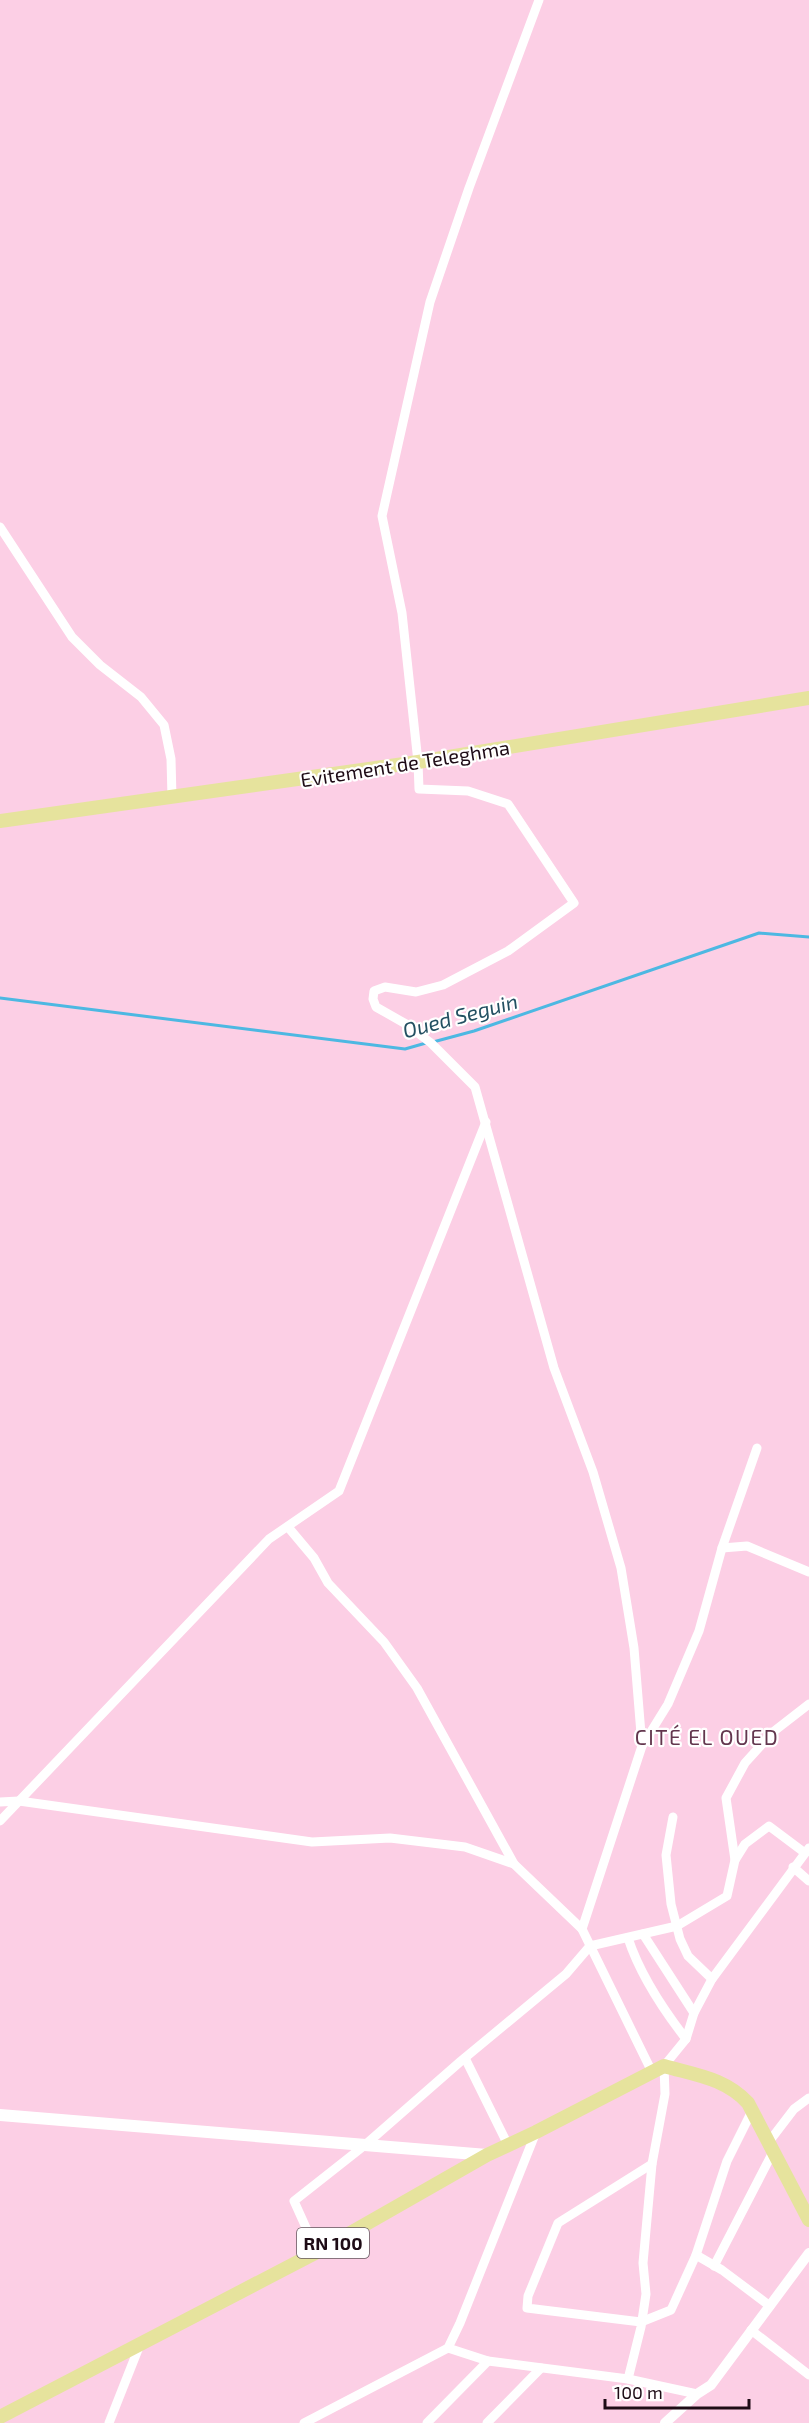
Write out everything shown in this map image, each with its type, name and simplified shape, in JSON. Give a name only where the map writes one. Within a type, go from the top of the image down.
[{"type":"main road","name":"Evitement de Teleghma","points":[[0,821],[418,762],[809,698]]},
{"type":"main road","points":[[658,2069],[718,2081],[736,2090],[752,2111],[809,2220]]},
{"type":"main road","name":"RN 100","points":[[0,2417],[317,2252],[487,2155],[658,2069]]},
{"type":"main road","points":[[0,2115],[487,2155]]},
{"type":"street","points":[[539,0],[469,188],[430,302],[382,516],[402,613],[419,789],[468,791],[508,804],[574,903],[508,951],[443,985],[416,992],[385,987],[374,991],[373,999],[376,1007],[406,1023],[452,1062],[476,1087],[554,1368],[593,1472],[621,1568],[634,1648],[642,1746]]},
{"type":"street","points":[[0,527],[72,637],[100,664],[141,697],[164,725],[171,759],[172,798]]},
{"type":"street","points":[[0,1821],[270,1539],[339,1491],[486,1122]]},
{"type":"street","points":[[582,1929],[642,1746],[668,1704],[699,1631],[722,1548],[757,1448]]},
{"type":"street","points":[[288,1527],[314,1558],[328,1583],[384,1642],[417,1688],[514,1864],[582,1929],[658,2069],[664,2094],[652,2164],[643,2263],[646,2294],[628,2379]]},
{"type":"street","points":[[722,1548],[747,1546],[809,1572]]},
{"type":"street","points":[[735,1860],[726,1798],[745,1763],[773,1732],[808,1706]]},
{"type":"street","points":[[0,1802],[19,1801],[312,1842],[390,1838],[465,1847],[514,1864]]},
{"type":"street","points":[[673,1817],[668,1838],[666,1869],[671,1904],[688,1956],[712,1979]]},
{"type":"street","points":[[317,2252],[294,2201],[365,2145],[566,1974],[590,1946],[677,1926],[727,1896],[735,1860],[745,1844],[769,1826],[807,1850],[712,1979],[694,2013],[686,2039],[658,2069]]},
{"type":"street","points":[[793,1867],[809,1881]]},
{"type":"street","points":[[643,1934],[694,2013]]},
{"type":"street","points":[[628,1938],[649,1984],[666,2013],[686,2039]]},
{"type":"street","points":[[465,2058],[508,2145]]},
{"type":"street","points":[[714,2266],[770,2147],[794,2109],[809,2098]]},
{"type":"street","points":[[652,2164],[558,2223],[527,2302],[527,2308],[640,2322],[671,2310],[696,2255],[727,2161],[752,2111]]},
{"type":"street","points":[[304,2423],[448,2348],[536,2132]]},
{"type":"street","points":[[665,2423],[697,2394],[711,2385],[809,2253]]},
{"type":"street","points":[[696,2255],[770,2306]]},
{"type":"street","points":[[751,2330],[809,2375]]},
{"type":"street","points":[[109,2423],[142,2342]]},
{"type":"street","points":[[448,2348],[488,2361],[628,2379],[697,2394]]},
{"type":"street","points":[[427,2423],[488,2361]]},
{"type":"street","points":[[488,2423],[541,2368]]},
{"type":"waterway","name":"Oued Seguin","points":[[433,1042],[474,1031],[759,933],[809,937]]},
{"type":"waterway","name":"Oued Seguin","points":[[0,998],[405,1049],[426,1043]]},
{"type":"district","name":"CITÉ EL OUED","points":[[707,1736]]}]
